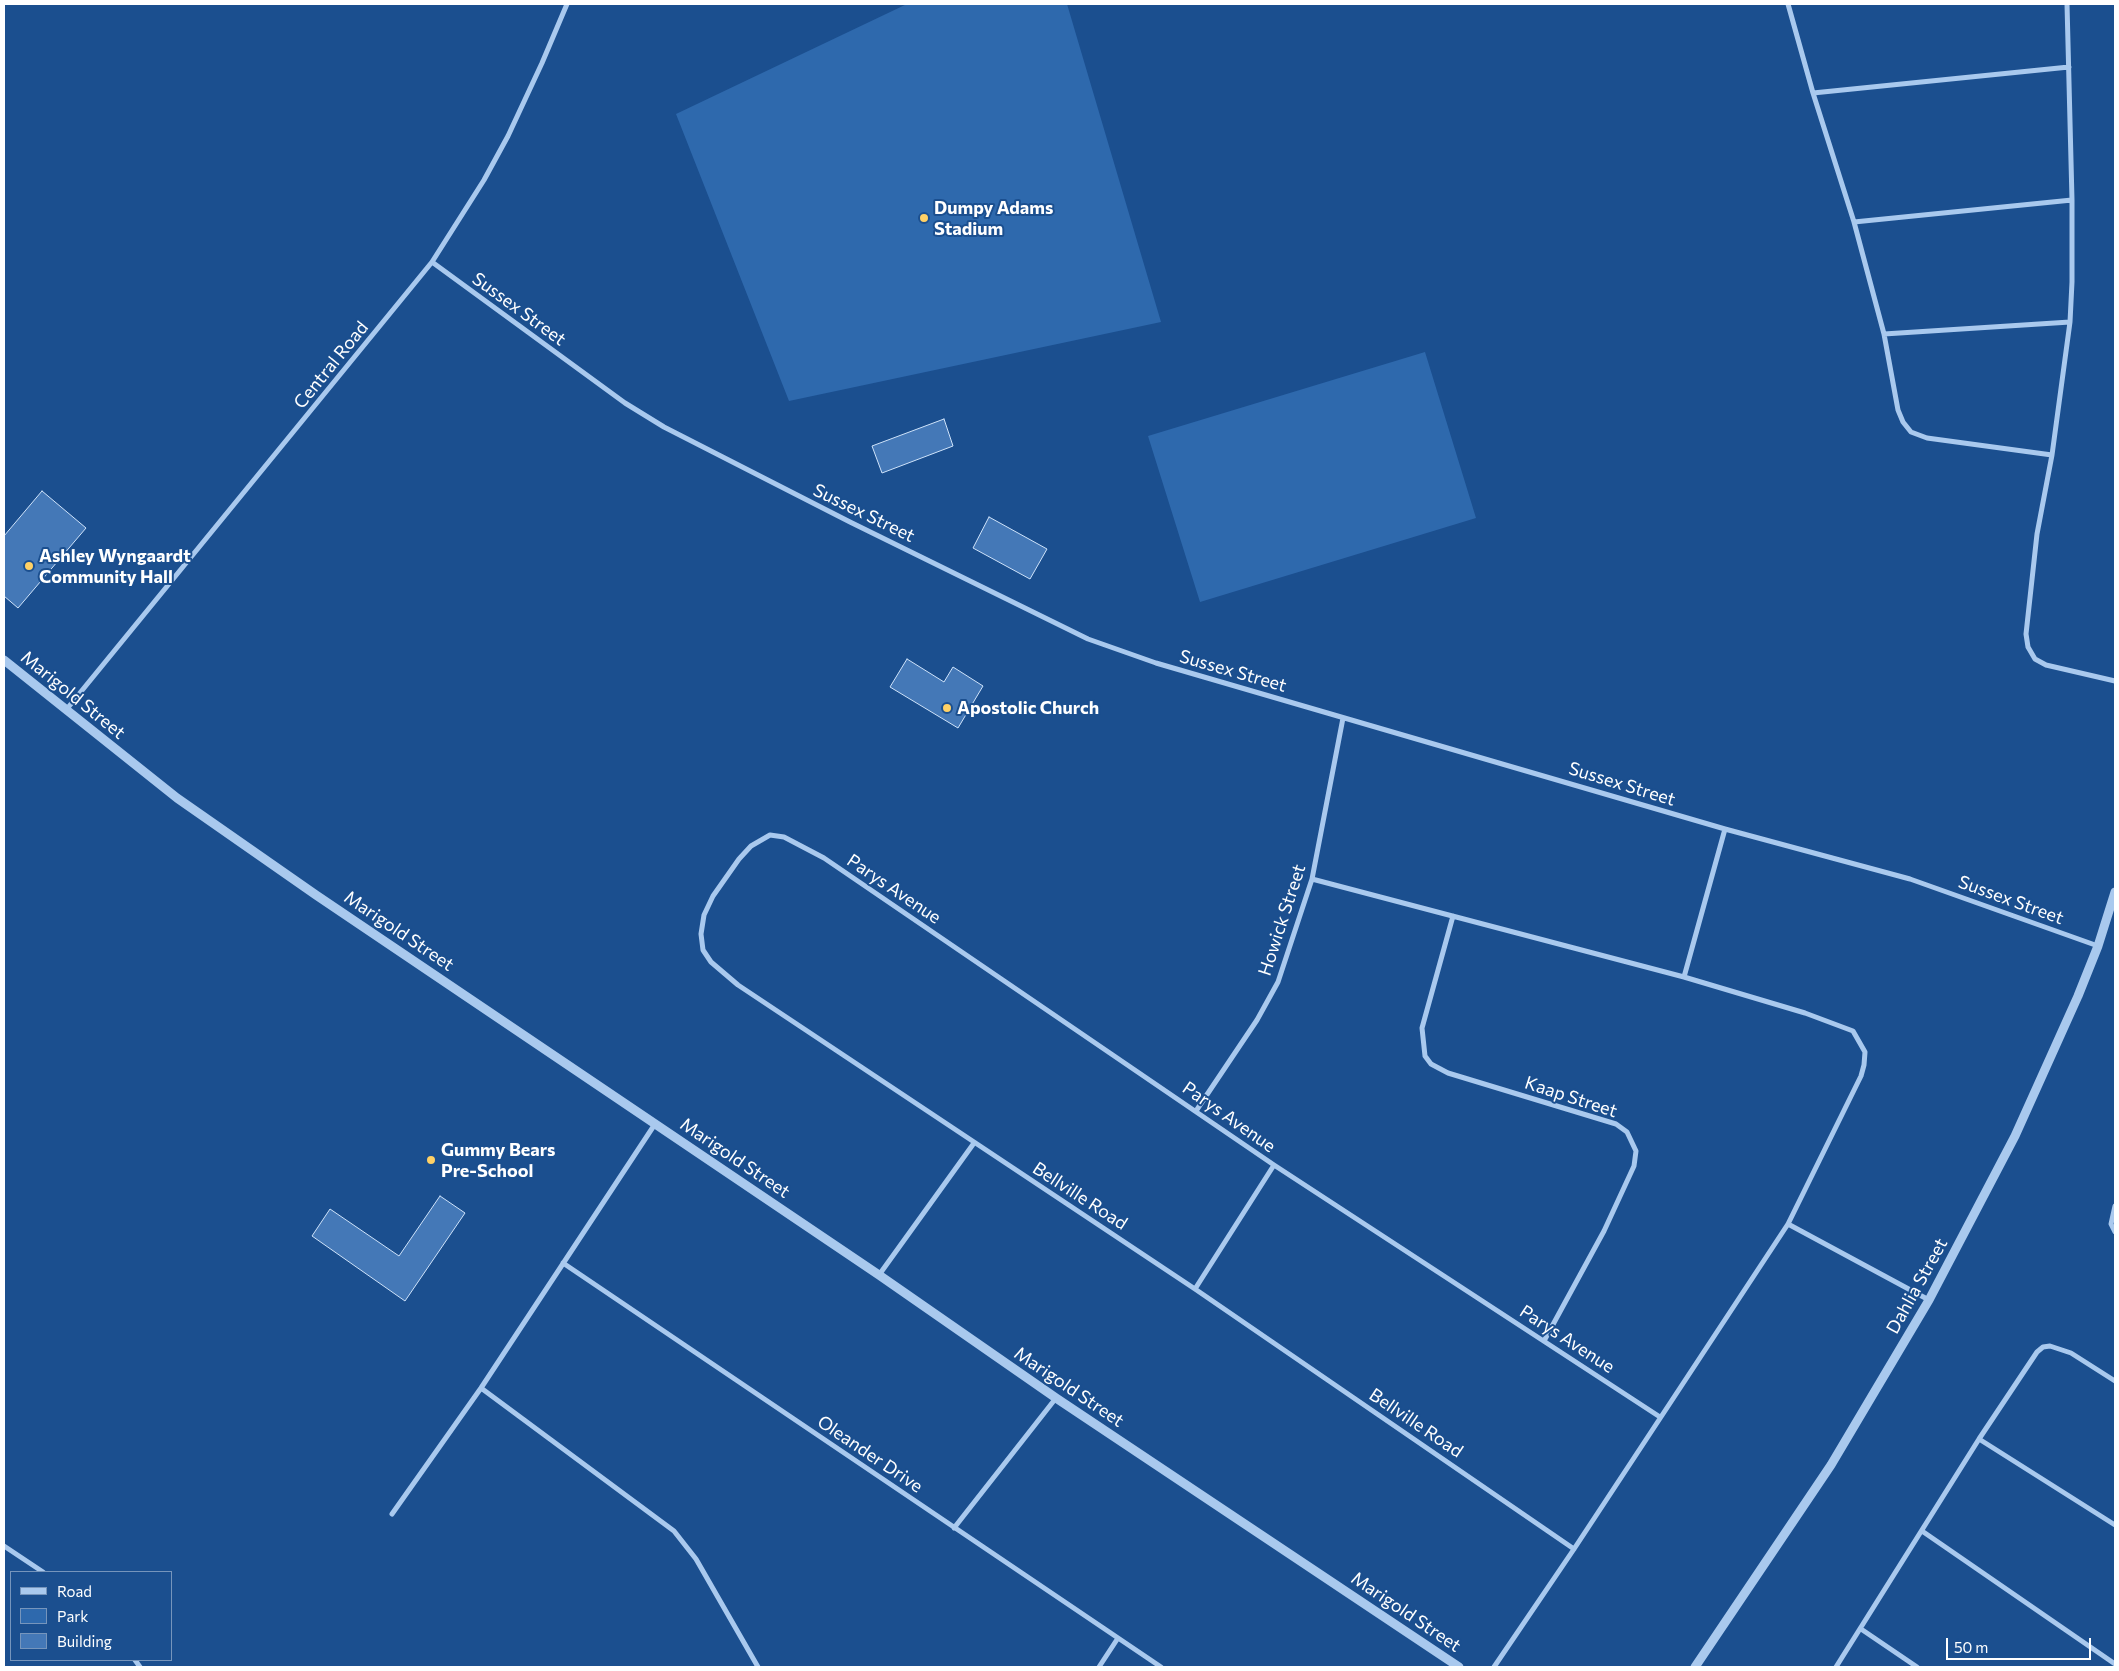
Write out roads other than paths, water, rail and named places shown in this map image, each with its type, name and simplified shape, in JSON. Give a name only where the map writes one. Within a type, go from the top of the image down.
[{"type":"street","name":"Central Road","points":[[66,711],[432,262],[484,180],[508,136],[567,4]]},
{"type":"street","points":[[1788,4],[1813,93],[1854,222],[1884,334],[1898,410],[1903,422],[1911,432],[1927,438],[2052,455]]},
{"type":"street","points":[[2067,4],[2072,200],[2070,322],[2052,455],[2037,534],[2026,634],[2028,647],[2035,659],[2046,665],[2115,681]]},
{"type":"street","points":[[1813,93],[2069,67]]},
{"type":"street","points":[[1854,222],[2072,200]]},
{"type":"street","name":"Sussex Street","points":[[432,262],[624,403],[664,427],[850,522],[1088,639],[1127,654],[1343,718],[1910,879],[2098,946]]},
{"type":"street","points":[[1884,334],[2070,322]]},
{"type":"street","name":"Marigold Street","points":[[4,660],[176,798],[879,1275],[1056,1398],[1459,1667]]},
{"type":"street","name":"Howick Street","points":[[1196,1111],[1257,1020],[1278,982],[1312,879],[1343,718]]},
{"type":"street","points":[[1684,977],[1725,828]]},
{"type":"street","name":"Bellville Road","points":[[784,837],[770,835],[750,846],[738,859],[713,896],[704,915],[701,934],[703,950],[711,962],[738,985],[1195,1289],[1574,1548]]},
{"type":"street","name":"Parys Avenue","points":[[784,837],[824,858],[1274,1165],[1660,1417]]},
{"type":"street","points":[[1312,879],[1684,977],[1835,1023],[1853,1031],[1865,1052],[1861,1076],[1788,1224],[1494,1667]]},
{"type":"street","name":"Dahlia Street","points":[[1695,1667],[1831,1465],[1929,1300],[2015,1136],[2078,996],[2098,946],[2115,892]]},
{"type":"street","name":"Kaap Street","points":[[1453,916],[1422,1028],[1425,1056],[1432,1064],[1448,1073],[1616,1124],[1627,1132],[1636,1151],[1634,1166],[1604,1231],[1544,1341]]},
{"type":"street","points":[[392,1514],[481,1388],[656,1124]]},
{"type":"street","points":[[879,1275],[974,1143]]},
{"type":"street","points":[[1195,1289],[1274,1165]]},
{"type":"street","points":[[2115,1206],[2111,1224],[2115,1232]]},
{"type":"street","points":[[1788,1224],[1929,1300]]},
{"type":"street","name":"Oleander Drive","points":[[563,1263],[1161,1667]]},
{"type":"street","points":[[1836,1667],[1979,1439],[2042,1347],[2050,1346],[2070,1353],[2115,1382]]},
{"type":"street","points":[[481,1388],[624,1492],[674,1531],[696,1559],[758,1667]]},
{"type":"street","points":[[954,1528],[1056,1398]]},
{"type":"street","points":[[1979,1439],[2115,1525]]},
{"type":"street","points":[[1922,1531],[2115,1664]]},
{"type":"street","points":[[4,1546],[42,1571]]},
{"type":"street","points":[[1861,1629],[1917,1667]]},
{"type":"street","points":[[1099,1667],[1118,1638]]},
{"type":"place","name":"Dumpy Adams Stadium","points":[[924,218]]},
{"type":"place","name":"Ashley Wyngaardt Community Hall","points":[[29,566]]},
{"type":"place","name":"Apostolic Church","points":[[947,708]]},
{"type":"place","name":"Gummy Bears Pre-School","points":[[431,1160]]}]
